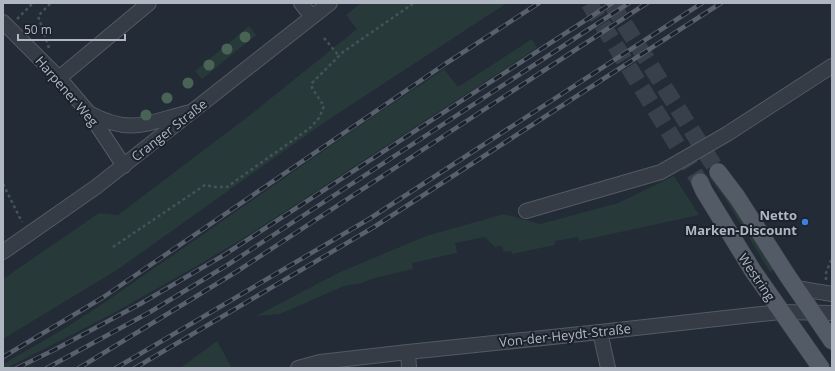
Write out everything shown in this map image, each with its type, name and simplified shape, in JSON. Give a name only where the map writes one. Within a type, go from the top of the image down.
[{"type":"main road","name":"Westring","points":[[718,172],[738,196],[796,288],[832,341]]},
{"type":"main road","name":"Westring","points":[[700,182],[732,239],[820,368]]},
{"type":"street","points":[[59,78],[149,3]]},
{"type":"street","points":[[301,3],[312,17]]},
{"type":"street","name":"Cranger Straße","points":[[3,252],[69,207],[124,166],[330,3]]},
{"type":"street","name":"Harpener Weg","points":[[3,22],[59,78],[89,113],[124,166]]},
{"type":"street","points":[[526,211],[660,172],[727,134],[832,66]]},
{"type":"street","points":[[89,113],[103,121],[113,124],[132,126],[150,124],[195,111]]},
{"type":"street","points":[[796,288],[830,294]]},
{"type":"street","name":"Von-der-Heydt-Straße","points":[[298,368],[320,362],[781,312],[832,313]]},
{"type":"street","points":[[600,332],[608,368]]},
{"type":"street","points":[[408,352],[409,368]]},
{"type":"path","points":[[28,8],[33,3]]},
{"type":"path","points":[[39,58],[49,47],[38,16],[51,3]]},
{"type":"path","points":[[113,247],[205,185],[227,187],[310,128],[319,118],[324,106],[312,88],[312,83],[343,52],[414,3]]},
{"type":"path","points":[[324,38],[339,56]]},
{"type":"path","points":[[3,184],[28,234]]},
{"type":"path","points":[[830,294],[826,273],[832,258]]},
{"type":"shaded area","points":[[361,3],[507,3],[325,122],[117,270],[3,339],[3,279],[99,213],[118,215],[250,115],[357,29],[346,15]]},
{"type":"shaded area","points":[[249,26],[256,35],[202,79],[195,71]]},
{"type":"shaded area","points":[[532,39],[537,48],[244,238],[112,314],[7,368],[3,368],[3,364],[62,330],[98,307],[444,69],[458,87]]},
{"type":"shaded area","points":[[674,176],[699,215],[579,241],[578,237],[555,241],[555,245],[512,254],[511,251],[504,252],[502,246],[495,247],[485,237],[455,243],[457,253],[412,263],[413,269],[371,279],[362,283],[344,286],[280,314],[256,316],[338,273],[426,236],[504,214],[540,224],[618,203]]},
{"type":"shaded area","points":[[712,176],[728,195],[775,269],[770,272],[724,197],[709,178]]},
{"type":"shaded area","points":[[217,341],[232,368],[180,368]]},
{"type":"tunnel","points":[[589,3],[700,182]]},
{"type":"tunnel","points":[[611,3],[718,172]]},
{"type":"railway","points":[[3,357],[102,298],[445,64],[539,3]]},
{"type":"railway","points":[[17,368],[140,304],[224,255],[612,3]]},
{"type":"railway","points":[[47,368],[150,312],[229,264],[629,3]]},
{"type":"railway","points":[[79,368],[236,272],[647,3]]},
{"type":"railway","points":[[116,368],[369,219],[702,3]]},
{"type":"railway","points":[[135,368],[374,227],[721,3]]},
{"type":"place","name":"Netto Marken-Discount","points":[[805,222]]}]
